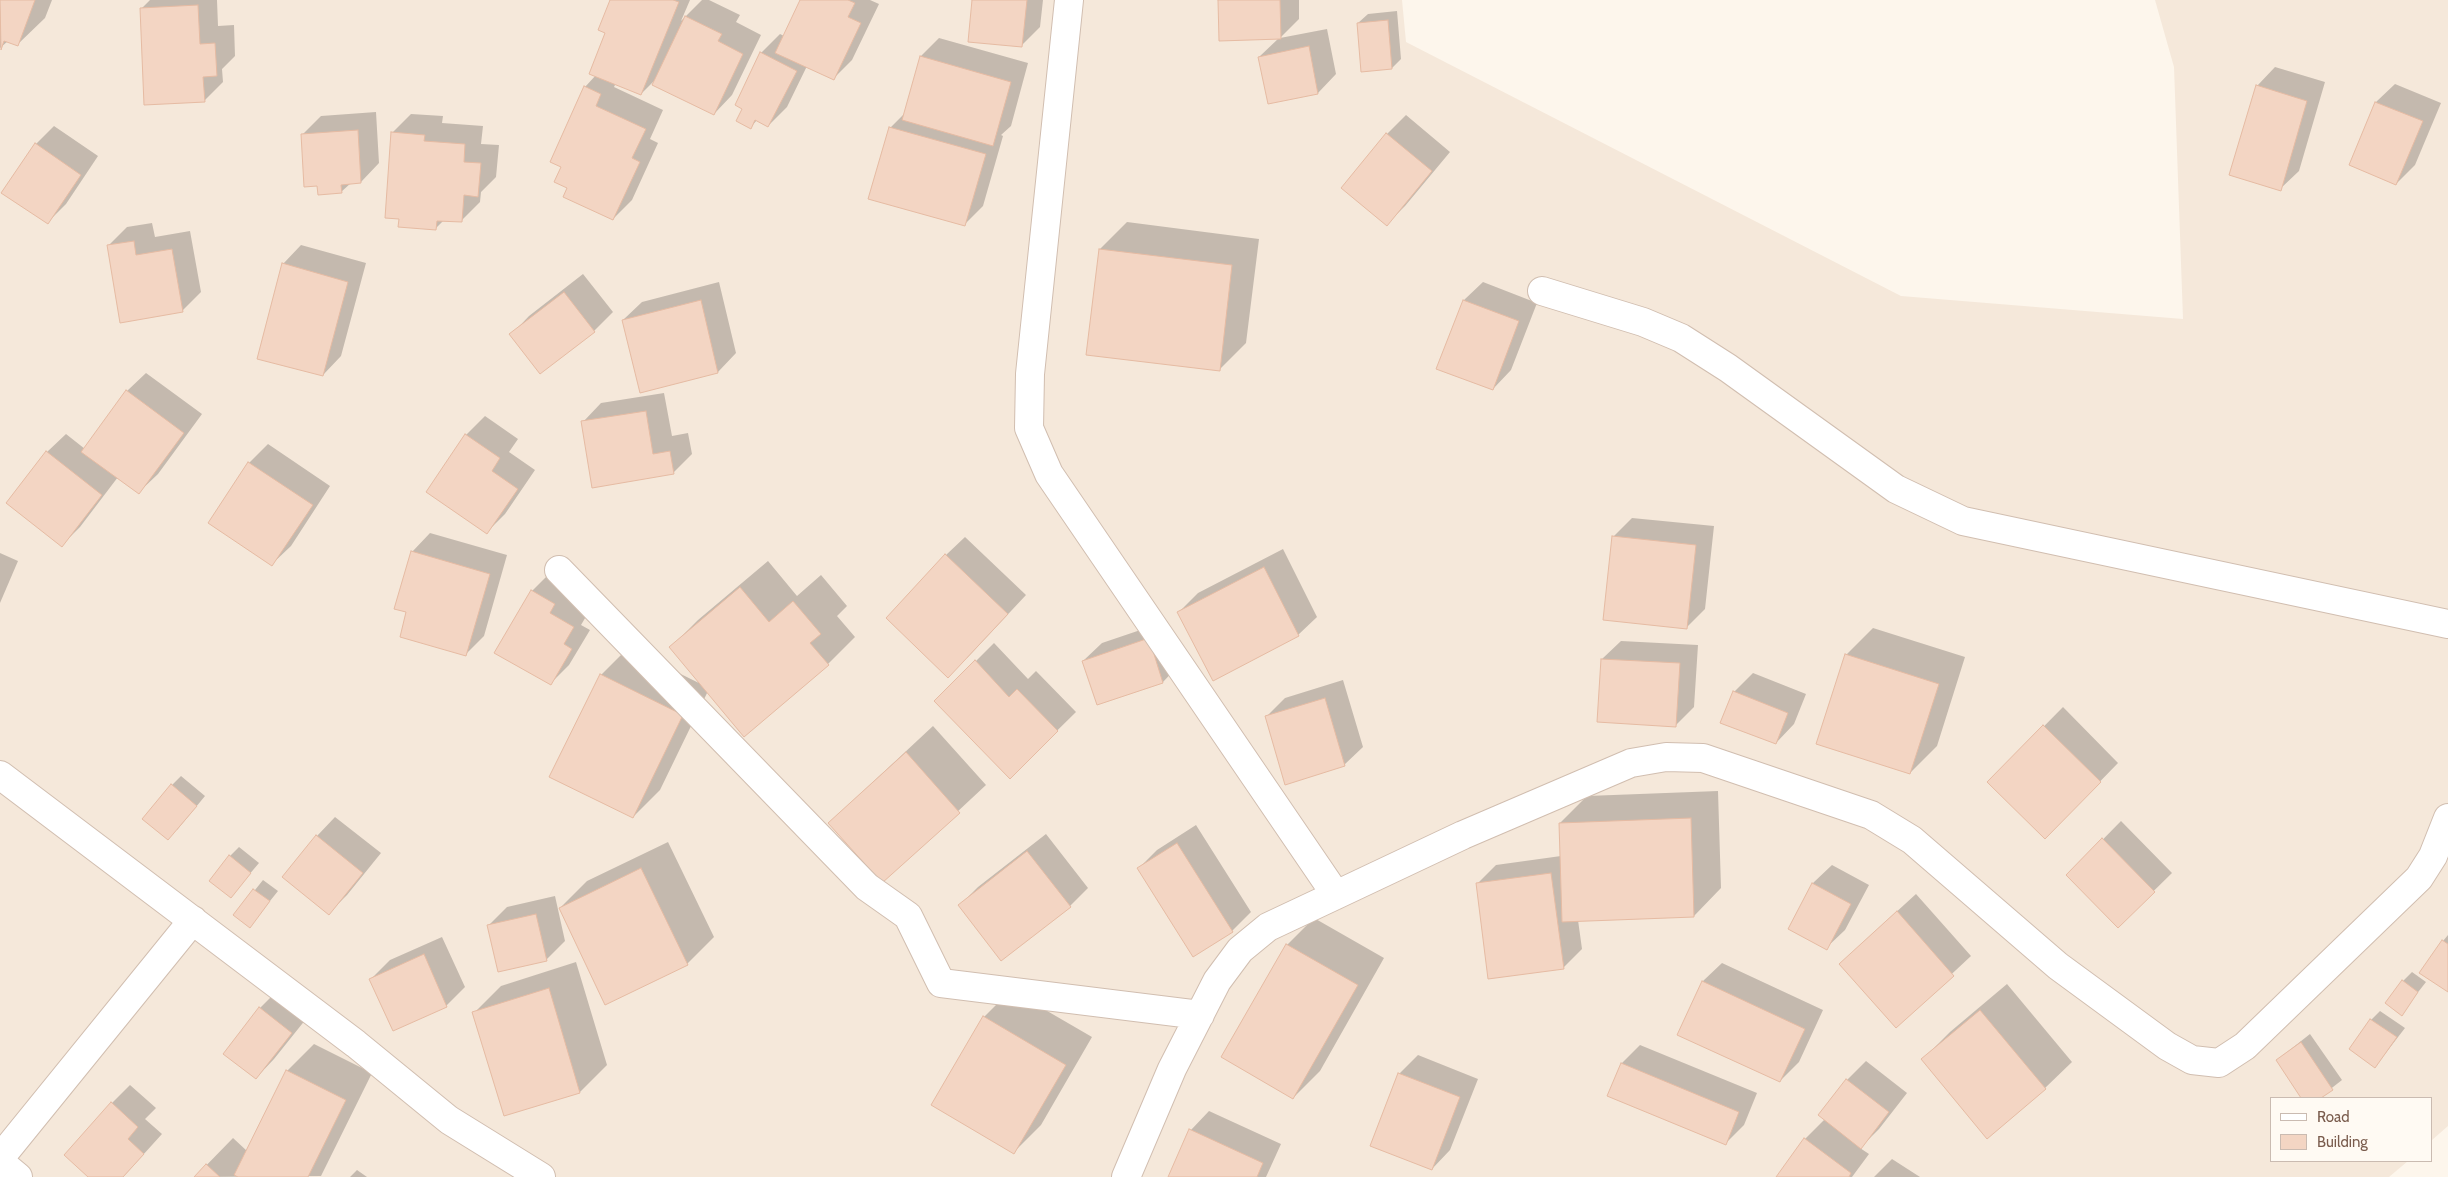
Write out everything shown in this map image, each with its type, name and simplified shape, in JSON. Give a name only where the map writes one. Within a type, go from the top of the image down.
[{"type":"street","points":[[1069,0],[1030,374],[1029,428],[1049,474],[1336,895]]},
{"type":"street","points":[[1542,291],[1643,322],[1682,338],[1728,368],[1896,489],[1963,521],[2448,624]]},
{"type":"street","points":[[559,570],[867,887],[908,916],[941,983],[1200,1015]]},
{"type":"street","points":[[1126,1177],[1172,1069],[1217,981],[1240,950],[1268,927],[1463,835],[1631,764],[1666,757],[1703,758],[1871,815],[1912,840],[2058,966],[2167,1046],[2192,1060],[2219,1063],[2245,1046],[2419,878],[2433,856],[2448,818]]},
{"type":"street","points":[[0,775],[356,1044],[449,1120],[541,1177]]},
{"type":"street","points":[[0,1158],[192,920]]},
{"type":"street","points":[[0,1162],[18,1177]]},
{"type":"shaded area","points":[[0,0],[1402,0],[1406,42],[1901,296],[2183,319],[2174,67],[2155,0],[2448,0],[2448,1126],[2433,1139],[2433,1097],[2270,1097],[2270,1162],[2407,1162],[2389,1177],[0,1177]]},
{"type":"building","points":[[0,0],[35,0],[18,46],[4,41],[1,50]]},
{"type":"building","points":[[610,0],[673,0],[679,2],[641,95],[589,74],[605,33],[598,30]]},
{"type":"building","points":[[800,0],[848,0],[855,3],[848,17],[861,23],[834,80],[775,53]]},
{"type":"building","points":[[972,0],[1027,0],[1022,47],[968,42]]},
{"type":"building","points":[[1218,0],[1280,0],[1281,39],[1219,41]]},
{"type":"building","points":[[198,5],[200,44],[215,43],[217,76],[203,77],[205,102],[144,105],[140,8]]},
{"type":"building","points":[[685,16],[722,34],[718,41],[743,54],[714,115],[652,85]]},
{"type":"building","points":[[1388,20],[1392,69],[1361,72],[1357,23]]},
{"type":"building","points":[[1309,46],[1318,94],[1268,104],[1258,57]]},
{"type":"building","points":[[760,52],[797,71],[768,127],[755,120],[751,129],[736,121],[742,109],[735,105]]},
{"type":"building","points":[[920,56],[1011,82],[993,146],[902,120]]},
{"type":"building","points":[[2256,85],[2307,101],[2281,191],[2229,175]]},
{"type":"building","points":[[584,86],[601,94],[596,106],[646,129],[632,158],[640,162],[613,220],[563,197],[567,188],[554,182],[561,167],[550,162]]},
{"type":"building","points":[[2375,102],[2423,121],[2396,185],[2349,165]]},
{"type":"building","points":[[889,127],[986,154],[965,226],[868,199]]},
{"type":"building","points":[[358,130],[361,183],[341,185],[342,193],[318,195],[317,186],[304,187],[301,134]]},
{"type":"building","points":[[391,132],[425,135],[424,141],[465,144],[464,162],[481,163],[478,197],[464,195],[462,222],[437,221],[436,230],[398,227],[399,219],[385,218]]},
{"type":"building","points":[[1386,133],[1432,171],[1387,226],[1341,188]]},
{"type":"building","points":[[35,143],[81,175],[48,224],[1,193]]},
{"type":"building","points":[[134,241],[136,255],[172,249],[183,312],[120,323],[107,245]]},
{"type":"building","points":[[1099,249],[1232,265],[1220,371],[1086,355]]},
{"type":"building","points":[[282,263],[348,282],[323,376],[257,359]]},
{"type":"building","points":[[564,292],[595,332],[540,374],[509,334]]},
{"type":"building","points":[[701,300],[718,373],[640,393],[622,320]]},
{"type":"building","points":[[1463,300],[1519,321],[1493,390],[1436,369]]},
{"type":"building","points":[[126,390],[184,433],[139,494],[81,452]]},
{"type":"building","points":[[646,411],[653,454],[670,451],[674,474],[592,488],[581,421]]},
{"type":"building","points":[[465,434],[500,458],[492,471],[518,489],[487,534],[426,492]]},
{"type":"building","points":[[46,451],[102,495],[62,547],[6,503]]},
{"type":"building","points":[[248,462],[313,505],[272,566],[208,523]]},
{"type":"building","points":[[1612,536],[1696,545],[1687,629],[1603,620]]},
{"type":"building","points":[[411,551],[490,574],[466,656],[400,637],[406,612],[394,609]]},
{"type":"building","points":[[945,554],[1008,614],[948,678],[886,618]]},
{"type":"building","points":[[1264,567],[1299,636],[1213,681],[1177,612]]},
{"type":"building","points":[[740,587],[769,622],[793,601],[821,634],[810,643],[829,665],[744,737],[669,647]]},
{"type":"building","points":[[531,590],[555,604],[550,613],[574,627],[564,644],[572,649],[551,685],[494,653]]},
{"type":"building","points":[[1149,638],[1163,683],[1097,705],[1082,661]]},
{"type":"building","points":[[1845,654],[1939,684],[1910,774],[1816,744]]},
{"type":"building","points":[[1601,659],[1680,663],[1676,727],[1597,722]]},
{"type":"building","points":[[975,660],[1009,697],[1017,689],[1058,731],[1010,779],[934,701]]},
{"type":"building","points":[[600,674],[683,715],[633,818],[549,777]]},
{"type":"building","points":[[1733,691],[1788,713],[1776,744],[1720,723]]},
{"type":"building","points":[[1325,698],[1345,766],[1285,785],[1265,716]]},
{"type":"building","points":[[2043,725],[2101,782],[2045,839],[1987,782]]},
{"type":"building","points":[[906,752],[960,813],[882,883],[828,823]]},
{"type":"building","points":[[171,784],[197,806],[168,840],[142,819]]},
{"type":"building","points":[[1691,818],[1694,917],[1562,922],[1559,823]]},
{"type":"building","points":[[316,835],[363,873],[329,915],[282,877]]},
{"type":"building","points":[[2102,838],[2155,892],[2118,928],[2066,875]]},
{"type":"building","points":[[1177,843],[1233,932],[1193,957],[1137,868]]},
{"type":"building","points":[[1027,851],[1071,907],[1001,961],[958,905]]},
{"type":"building","points":[[229,855],[251,873],[231,898],[209,881]]},
{"type":"building","points":[[641,868],[688,965],[605,1005],[559,908]]},
{"type":"building","points":[[1551,873],[1564,969],[1488,979],[1476,883]]},
{"type":"building","points":[[1812,883],[1851,904],[1827,950],[1788,929]]},
{"type":"building","points":[[253,889],[270,901],[250,928],[233,915]]},
{"type":"building","points":[[1897,911],[1954,976],[1896,1028],[1839,964]]},
{"type":"building","points":[[536,914],[547,961],[498,972],[487,925]]},
{"type":"building","points":[[2442,940],[2448,944],[2448,992],[2419,973]]},
{"type":"building","points":[[1286,944],[1358,985],[1293,1099],[1221,1057]]},
{"type":"building","points":[[424,954],[447,1007],[393,1031],[369,979]]},
{"type":"building","points":[[2402,980],[2418,992],[2402,1016],[2385,1003]]},
{"type":"building","points":[[1702,981],[1805,1029],[1780,1082],[1677,1035]]},
{"type":"building","points":[[549,988],[580,1093],[504,1116],[472,1012]]},
{"type":"building","points":[[259,1007],[292,1033],[256,1079],[223,1054]]},
{"type":"building","points":[[1980,1010],[2046,1089],[1987,1139],[1921,1059]]},
{"type":"building","points":[[983,1016],[1066,1065],[1014,1154],[931,1105]]},
{"type":"building","points":[[2370,1019],[2397,1037],[2375,1068],[2349,1049]]},
{"type":"building","points":[[2301,1042],[2333,1090],[2322,1097],[2300,1097],[2276,1060]]},
{"type":"building","points":[[1621,1063],[1739,1112],[1726,1145],[1607,1096]]},
{"type":"building","points":[[286,1070],[346,1100],[308,1177],[238,1177],[234,1175]]},
{"type":"building","points":[[1398,1073],[1460,1097],[1432,1170],[1370,1146]]},
{"type":"building","points":[[1846,1079],[1889,1112],[1861,1149],[1818,1115]]},
{"type":"building","points":[[111,1102],[138,1127],[128,1139],[144,1154],[123,1177],[88,1177],[64,1155]]},
{"type":"building","points":[[1189,1129],[1263,1163],[1257,1177],[1168,1177]]},
{"type":"building","points":[[1804,1138],[1851,1173],[1849,1177],[1776,1177]]},
{"type":"building","points":[[206,1164],[220,1177],[194,1177]]}]
